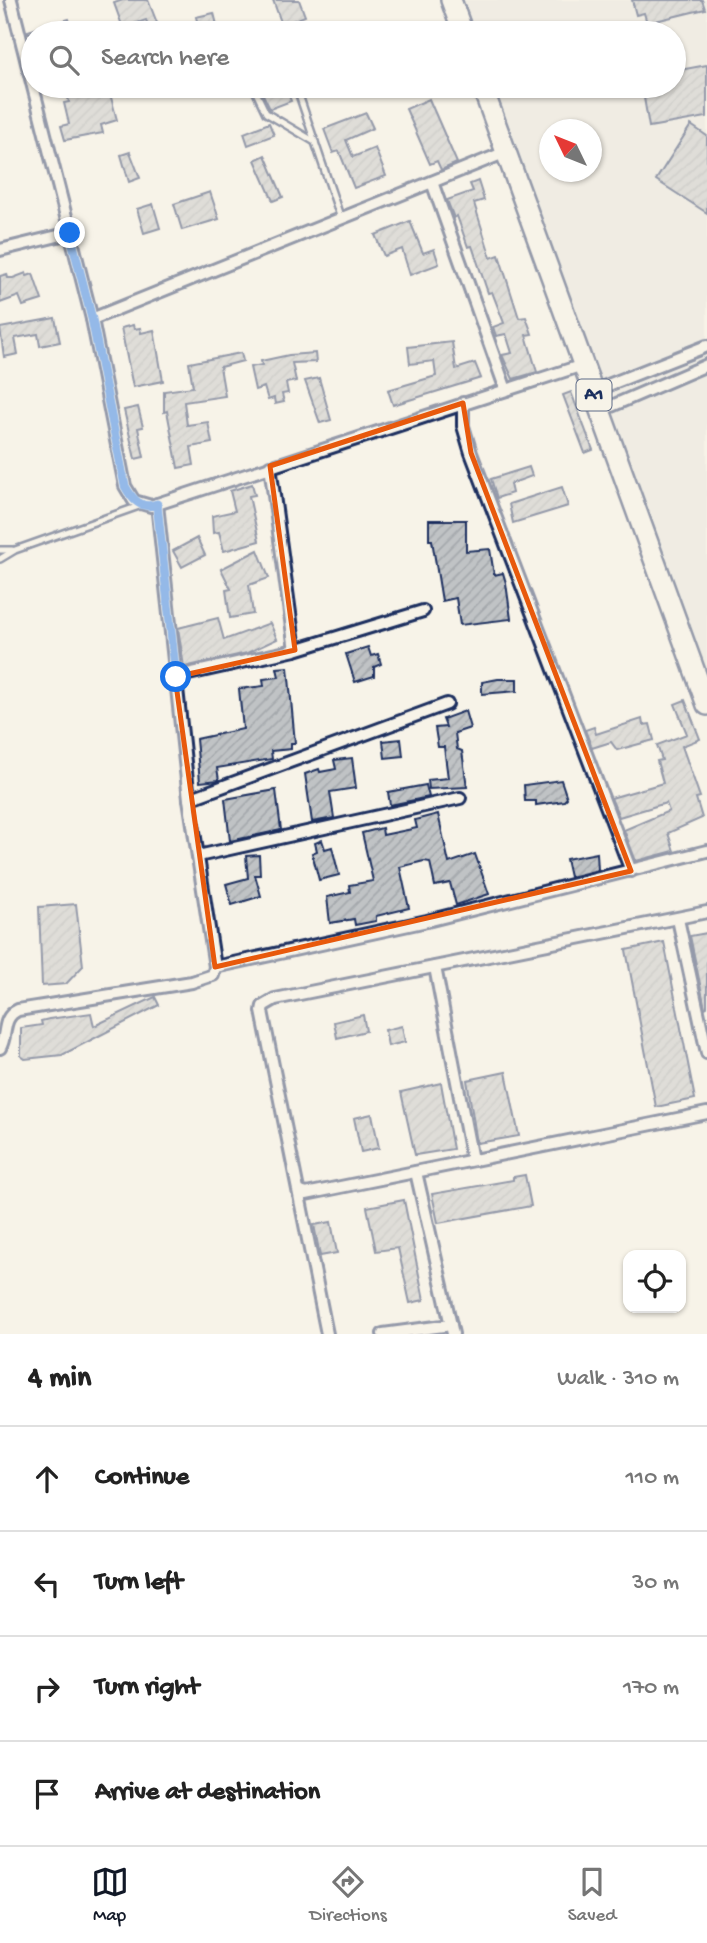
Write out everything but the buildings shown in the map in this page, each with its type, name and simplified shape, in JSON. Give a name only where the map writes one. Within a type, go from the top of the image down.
[{"type":"highway","points":[[450,0],[458,21]]},
{"type":"highway","name":"A1","points":[[486,98],[707,705]]},
{"type":"street","points":[[11,0],[21,39]]},
{"type":"street","points":[[36,98],[92,319],[125,486],[134,501],[142,505],[157,504],[583,365]]},
{"type":"street","points":[[92,319],[506,152]]},
{"type":"street","points":[[432,182],[506,390]]},
{"type":"street","points":[[0,250],[70,233]]},
{"type":"street","points":[[593,391],[707,346]]},
{"type":"street","points":[[600,411],[707,365]]},
{"type":"street","points":[[463,403],[463,426],[471,453],[631,871]]},
{"type":"street","points":[[270,466],[295,650]]},
{"type":"street","points":[[0,1048],[6,1022],[10,1014],[18,1010],[209,979],[215,967],[189,799],[157,504]]},
{"type":"street","points":[[176,677],[295,650],[423,611]]},
{"type":"street","points":[[189,799],[447,704]]},
{"type":"street","points":[[198,856],[460,798]]},
{"type":"street","points":[[215,967],[427,921],[707,851]]},
{"type":"street","points":[[327,1334],[264,1024],[264,1006],[275,999],[707,912]]},
{"type":"street","points":[[678,919],[707,1053]]},
{"type":"street","points":[[435,967],[472,1160]]},
{"type":"street","points":[[299,1191],[306,1194],[707,1112]]},
{"type":"street","points":[[383,1334],[452,1329],[416,1172]]},
{"type":"lane","points":[[259,98],[266,113],[315,142]]},
{"type":"lane","points":[[300,98],[341,219]]},
{"type":"lane","points":[[0,559],[15,550],[142,505]]},
{"type":"lane","points":[[0,550],[15,550]]},
{"type":"highlighted area","points":[[463,403],[471,453],[631,871],[215,967],[175,677],[295,650],[270,466]]},
{"type":"shaded area","points":[[461,0],[707,0],[707,683],[496,98],[686,98],[686,21],[469,21]]},
{"type":"route","points":[[70,233],[92,319],[125,486],[134,501],[142,505],[157,504],[176,677]]}]
